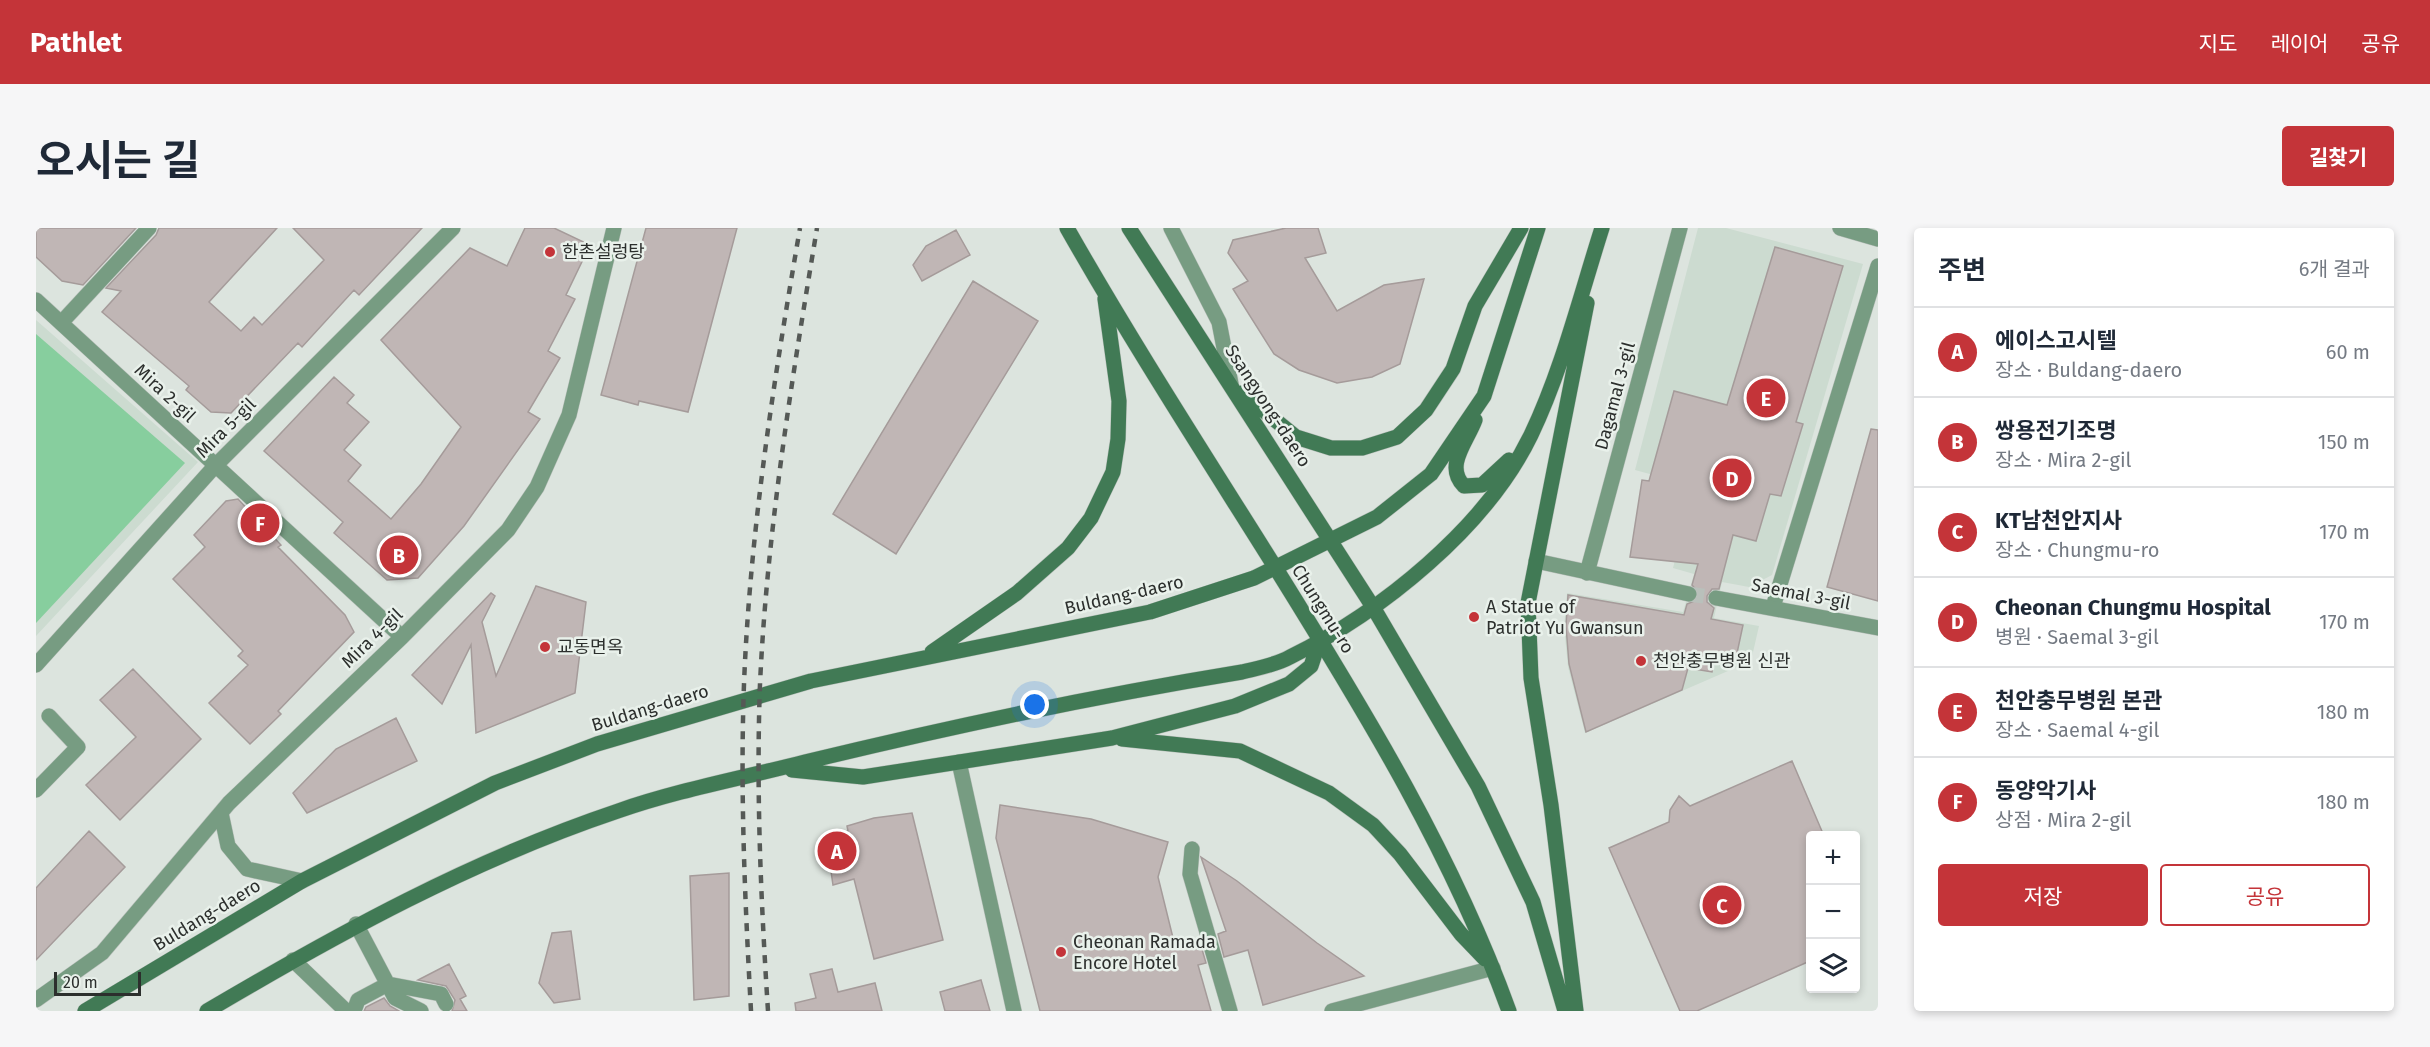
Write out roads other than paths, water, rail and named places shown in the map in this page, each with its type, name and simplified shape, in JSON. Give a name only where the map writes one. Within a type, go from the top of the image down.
[{"type":"main road","points":[[1067,228],[1104,293],[1275,567]]},
{"type":"main road","name":"Ssangyong-daero","points":[[1128,228],[1231,384],[1373,607]]},
{"type":"main road","points":[[1231,384],[1296,437],[1331,448],[1362,448],[1396,436],[1426,410],[1453,369],[1475,306],[1521,228]]},
{"type":"main road","name":"Chungmu-ro","points":[[1509,1011],[1494,968],[1460,891],[1407,788],[1275,567],[1377,517],[1431,474],[1484,396],[1538,228]]},
{"type":"main road","points":[[207,1011],[356,924],[510,852],[620,810],[928,732],[1242,672],[1288,659],[1373,607],[1454,540],[1507,476],[1531,435],[1557,368],[1601,228]]},
{"type":"main road","points":[[1576,1011],[1551,805],[1531,678],[1528,603],[1601,228]]},
{"type":"main road","points":[[926,656],[1017,593],[1068,548],[1091,518],[1113,472],[1118,439],[1119,401],[1104,293]]},
{"type":"main road","points":[[1484,396],[1454,469],[1456,478],[1464,486],[1482,485],[1490,479],[1531,435]]},
{"type":"main road","name":"Buldang-daero","points":[[85,1011],[302,881],[495,783],[597,744],[811,681],[1150,612],[1222,590],[1275,567]]},
{"type":"main road","points":[[1373,607],[1478,786],[1533,902],[1565,1011]]},
{"type":"main road","points":[[780,768],[863,777],[1112,738],[1235,706],[1289,684],[1311,666],[1320,639]]},
{"type":"main road","points":[[1112,738],[1240,751],[1329,793],[1373,825],[1400,854],[1461,934],[1494,968]]},
{"type":"street","points":[[61,323],[149,228]]},
{"type":"street","name":"Mira 5-gil","points":[[36,665],[215,466],[453,228]]},
{"type":"street","name":"Mira 4-gil","points":[[36,1000],[102,953],[221,813],[508,530],[537,487],[569,415],[614,228]]},
{"type":"street","points":[[1171,228],[1219,322],[1231,384]]},
{"type":"street","name":"Dagamal 3-gil","points":[[1587,573],[1680,228]]},
{"type":"street","points":[[1840,228],[1878,239]]},
{"type":"street","points":[[1773,607],[1878,266]]},
{"type":"street","name":"Mira 2-gil","points":[[36,300],[402,637]]},
{"type":"street","points":[[1536,561],[1689,594]]},
{"type":"street","name":"Saemal 3-gil","points":[[1716,598],[1878,628]]},
{"type":"street","points":[[36,790],[78,747],[49,716]]},
{"type":"street","points":[[959,762],[1014,1011]]},
{"type":"street","points":[[221,813],[228,846],[247,869],[302,881]]},
{"type":"street","points":[[1192,849],[1190,874],[1230,1011]]},
{"type":"street","points":[[356,924],[395,998],[420,1011]]},
{"type":"street","points":[[293,960],[346,1011]]},
{"type":"street","points":[[1332,1011],[1494,968]]},
{"type":"street","points":[[354,1011],[358,1000],[388,984],[441,994],[446,1004]]},
{"type":"tunnel","points":[[1689,594],[1716,598]]},
{"type":"railway","points":[[751,1011],[743,807],[743,725],[747,627],[764,455],[800,228]]},
{"type":"railway","points":[[768,1011],[759,807],[759,725],[763,627],[782,455],[817,228]]},
{"type":"place","name":"한촌설렁탕","points":[[550,252]]},
{"type":"place","name":"천안충무병원 본관","points":[[1766,398]]},
{"type":"place","name":"Cheonan Chungmu Hospital","points":[[1732,478]]},
{"type":"place","name":"동양악기사","points":[[260,523]]},
{"type":"place","name":"쌍용전기조명","points":[[399,555]]},
{"type":"place","name":"A Statue of Patriot Yu Gwansun","points":[[1474,617]]},
{"type":"place","name":"교동면옥","points":[[545,647]]},
{"type":"place","name":"천안충무병원 신관","points":[[1641,661]]},
{"type":"place","name":"에이스고시텔","points":[[837,851]]},
{"type":"place","name":"KT남천안지사","points":[[1722,905]]},
{"type":"place","name":"Cheonan Ramada Encore Hotel","points":[[1061,952]]}]
